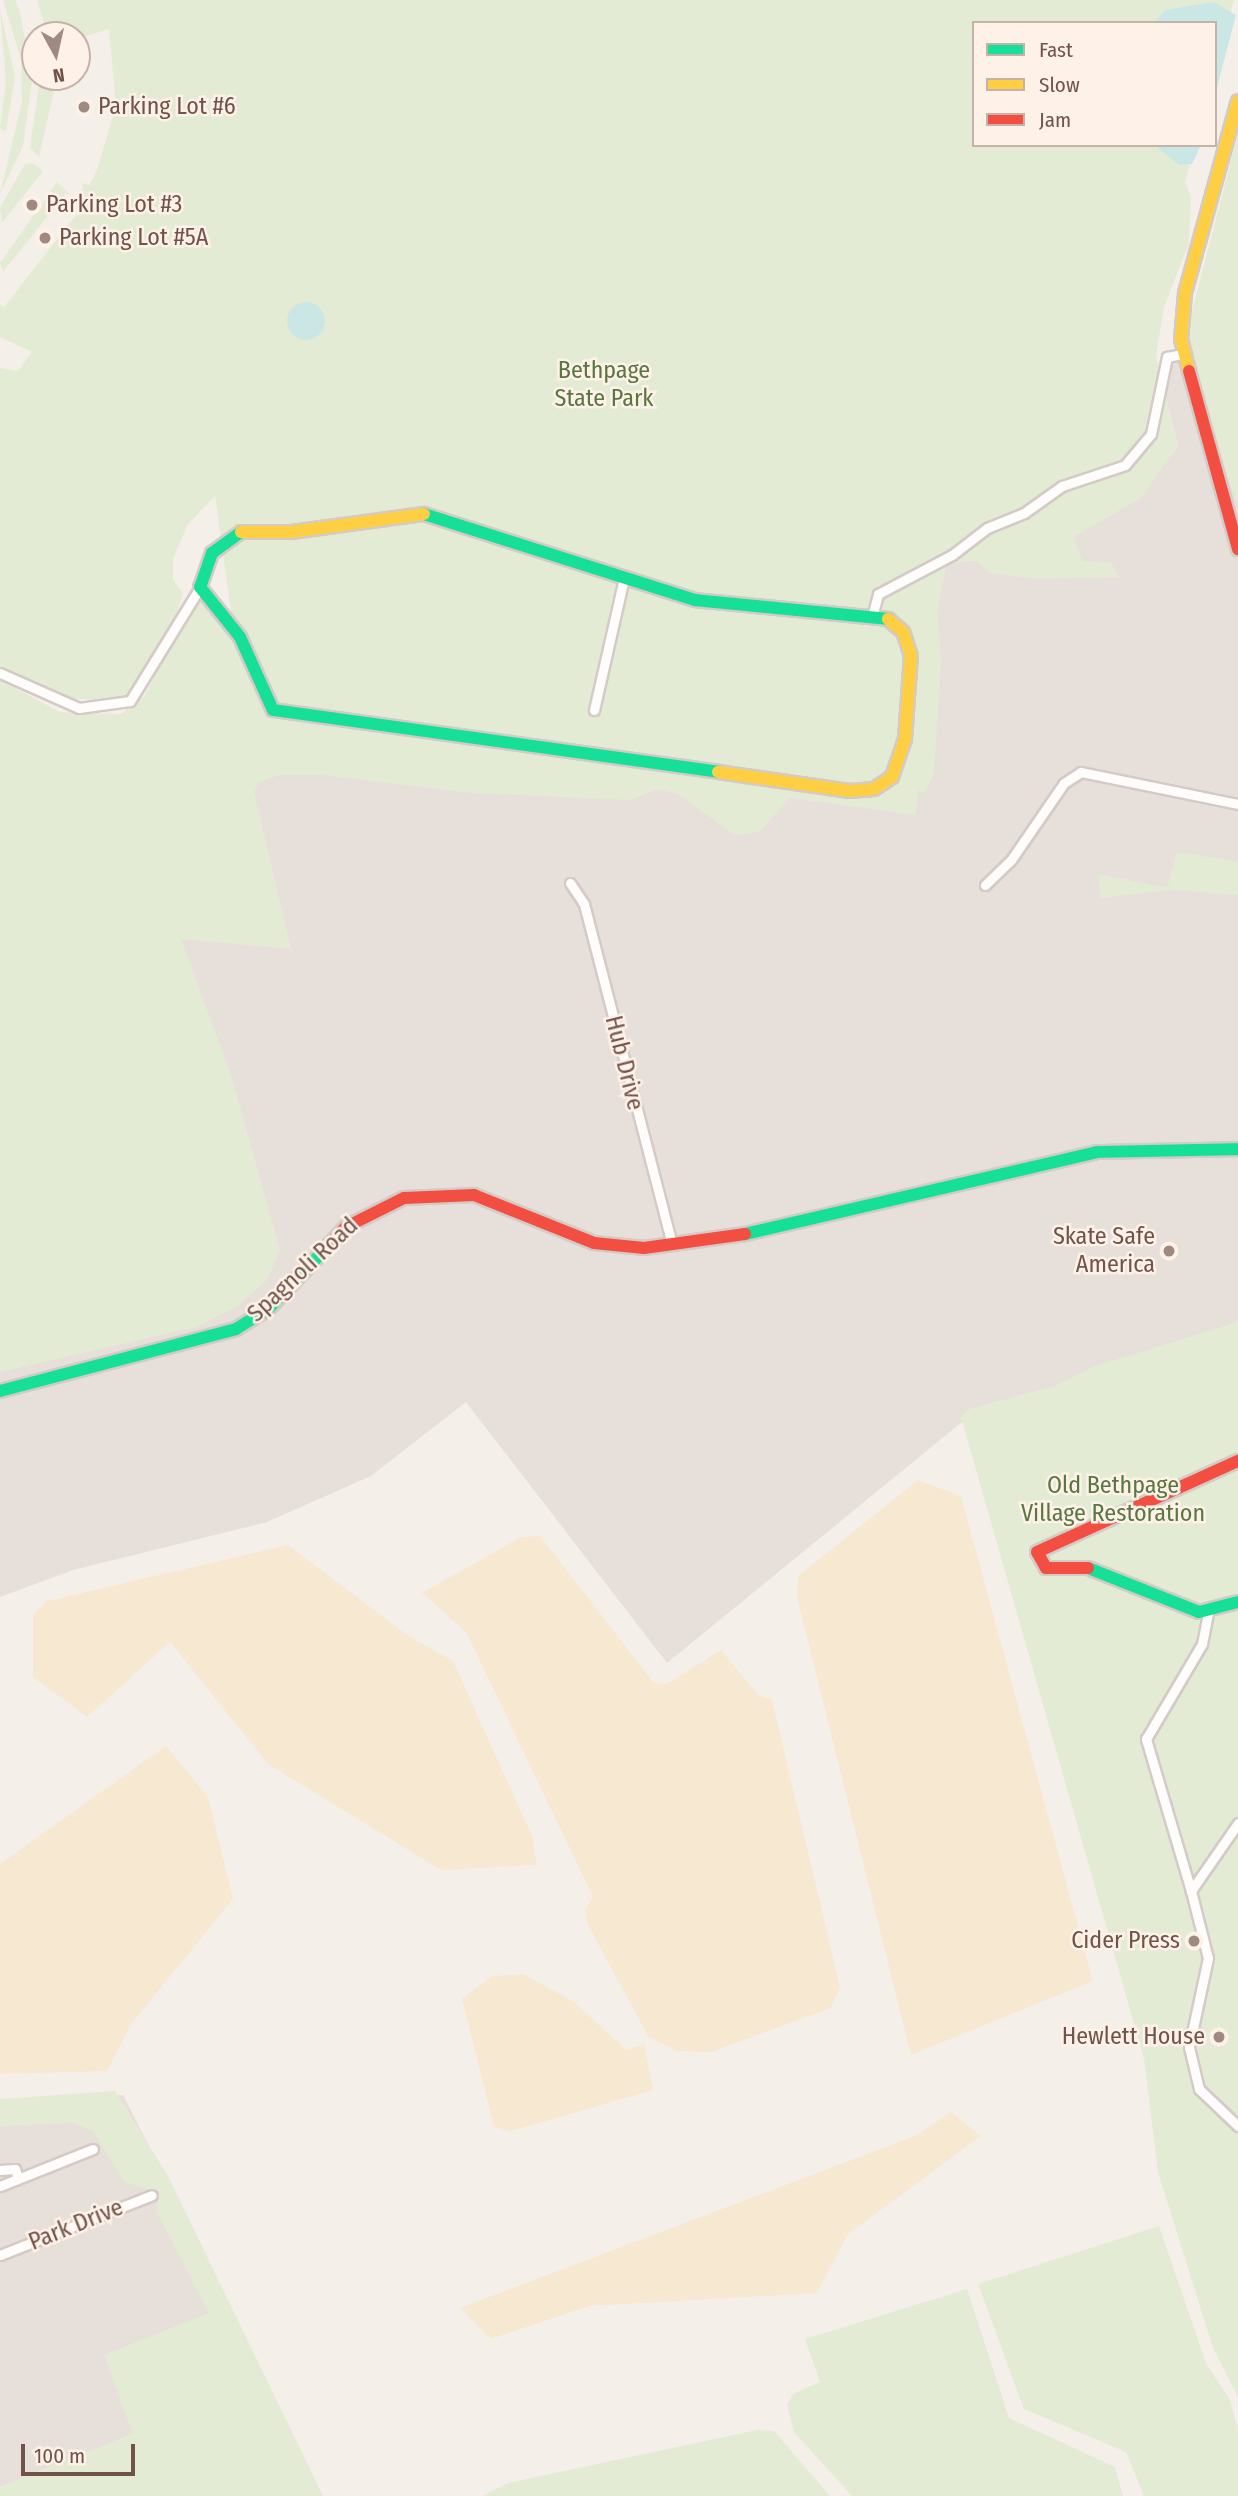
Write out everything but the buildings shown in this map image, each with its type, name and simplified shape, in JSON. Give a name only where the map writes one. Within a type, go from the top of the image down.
[{"type":"street","points":[[1238,101],[1185,293],[1182,354],[1238,549]]},
{"type":"street","points":[[873,613],[878,594],[952,555],[987,527],[1024,513],[1062,486],[1125,465],[1151,434],[1167,357],[1182,354]]},
{"type":"street","points":[[0,673],[79,708],[130,701],[172,641],[184,605],[200,587],[212,553],[240,532],[292,532],[425,514],[695,600],[873,613],[895,623],[908,644],[905,739],[892,777],[874,789],[850,791],[273,709],[240,637],[200,587]]},
{"type":"street","points":[[594,710],[624,578]]},
{"type":"street","points":[[985,885],[1011,860],[1064,783],[1081,772],[1238,804]]},
{"type":"street","name":"Hub Drive","points":[[570,883],[584,904],[672,1245]]},
{"type":"street","name":"Spagnoli Road","points":[[0,1391],[236,1329],[269,1308],[346,1227],[404,1198],[474,1195],[594,1243],[672,1245],[788,1228],[1025,1169],[1119,1149],[1238,1149]]},
{"type":"street","points":[[1238,1461],[1037,1552],[1046,1568],[1094,1568],[1171,1605],[1208,1612],[1238,1602]]},
{"type":"street","points":[[1208,1612],[1202,1644],[1147,1730],[1208,1958],[1189,2047],[1191,2074],[1238,2126]]},
{"type":"street","points":[[1191,1891],[1206,1864],[1238,1822]]},
{"type":"street","points":[[1182,1861],[1191,1867],[1206,1864]]},
{"type":"street","points":[[0,2186],[93,2149]]},
{"type":"street","points":[[0,2170],[15,2169],[18,2178]]},
{"type":"street","name":"Park Drive","points":[[0,2255],[152,2194]]},
{"type":"shaded area","points":[[1238,141],[1238,1322],[962,1422],[667,1663],[466,1402],[371,1476],[267,1522],[73,1570],[0,1597],[0,997],[247,726],[935,620],[946,564],[1041,551],[1178,446],[1159,369],[1198,355]]},
{"type":"shaded area","points":[[123,2095],[229,2303],[133,2434],[0,2487],[0,2102]]},
{"type":"green space","points":[[3,0],[15,0],[20,12],[21,59]]},
{"type":"green space","name":"Bethpage State Park","points":[[37,0],[1234,0],[1217,62],[1217,21],[972,21],[972,147],[1194,147],[1185,182],[1191,197],[1189,243],[1164,307],[1156,356],[1178,446],[1141,498],[1074,537],[1082,561],[1111,563],[1119,577],[1038,579],[990,573],[975,560],[946,565],[937,612],[941,660],[934,774],[924,793],[918,790],[916,815],[790,798],[760,831],[736,836],[678,794],[658,789],[630,800],[472,793],[323,775],[279,775],[259,782],[254,792],[291,949],[181,939],[230,1072],[280,1249],[268,1279],[238,1306],[196,1327],[0,1372],[0,680],[60,712],[121,714],[145,695],[195,599],[212,605],[236,647],[215,496],[188,524],[173,559],[173,579],[183,594],[167,641],[146,677],[122,700],[74,699],[0,669],[0,368],[18,371],[32,352],[0,337],[0,304],[4,307],[83,206],[82,183],[89,185],[97,170],[116,106],[109,29],[91,35],[91,21],[44,21]]},
{"type":"green space","points":[[0,9],[15,77],[6,131],[0,128],[6,81]]},
{"type":"green space","points":[[22,91],[30,91],[23,146],[0,194],[22,102]]},
{"type":"green space","points":[[38,91],[54,91],[39,157],[30,148]]},
{"type":"green space","points":[[1238,134],[1238,506],[1195,384],[1188,326]]},
{"type":"green space","points":[[32,163],[43,171],[2,223],[0,208],[25,164]]},
{"type":"green space","points":[[57,182],[72,196],[66,193],[3,272],[0,263]]},
{"type":"green space","points":[[1177,852],[1238,862],[1238,895],[1170,890],[1100,898],[1099,874],[1167,888]]},
{"type":"green space","name":"Old Bethpage Village Restoration","points":[[1238,1322],[1238,2397],[1213,2348],[1158,2172],[1144,2059],[961,1417],[969,1409],[1055,1386],[1092,1367]]},
{"type":"green space","points":[[115,2091],[168,2176],[323,2496],[0,2496],[0,2487],[133,2434],[104,2355],[209,2313],[157,2212],[158,2192],[124,2182],[93,2131],[73,2123],[0,2126],[0,2099]]},
{"type":"green space","points":[[1159,2226],[1206,2363],[1230,2400],[1238,2430],[1238,2496],[1144,2496],[1126,2452],[1024,2409],[978,2284]]},
{"type":"green space","points":[[967,2289],[1009,2418],[1115,2467],[1123,2496],[852,2496],[794,2432],[787,2405],[793,2394],[820,2382],[805,2339]]},
{"type":"green space","points":[[757,2430],[774,2431],[830,2496],[482,2496],[508,2483]]},
{"type":"sand","points":[[918,1480],[961,1496],[1093,1981],[911,2055],[797,1597],[798,1576]]},
{"type":"sand","points":[[540,1536],[654,1683],[667,1684],[721,1650],[758,1695],[772,1700],[840,1987],[831,2008],[711,2052],[677,2051],[648,2036],[588,1925],[585,1909],[593,1897],[466,1632],[422,1593],[521,1537]]},
{"type":"sand","points":[[288,1545],[407,1635],[453,1661],[532,1836],[537,1865],[441,1870],[268,1764],[170,1642],[87,1717],[33,1677],[33,1615],[47,1601]]},
{"type":"sand","points":[[166,1746],[208,1797],[233,1899],[132,2023],[107,2071],[0,2074],[0,1864]]},
{"type":"sand","points":[[524,1974],[574,2002],[626,2050],[644,2044],[653,2090],[511,2131],[494,2127],[462,1999],[492,1976]]},
{"type":"sand","points":[[951,2112],[981,2136],[848,2234],[817,2293],[589,2306],[491,2339],[460,2308],[915,2136]]},
{"type":"water","points":[[1214,2],[1236,15],[1217,87],[1217,21],[1156,21],[1165,10]]},
{"type":"water","points":[[1156,147],[1200,147],[1192,164],[1179,165]]},
{"type":"water","points":[[306,302],[319,308],[325,321],[319,334],[306,340],[293,334],[287,321],[293,308]]},
{"type":"traffic: fast","points":[[424,514],[695,600],[888,619]]},
{"type":"traffic: fast","points":[[241,532],[212,553],[200,587],[240,637],[273,710],[718,772]]},
{"type":"traffic: fast","points":[[745,1234],[1097,1152],[1238,1149]]},
{"type":"traffic: fast","points":[[0,1391],[236,1329],[269,1308],[330,1244]]},
{"type":"traffic: fast","points":[[1088,1568],[1199,1612],[1238,1602]]},
{"type":"traffic: slow","points":[[1189,371],[1181,340],[1185,293],[1238,101]]},
{"type":"traffic: slow","points":[[241,532],[292,532],[424,514]]},
{"type":"traffic: slow","points":[[718,772],[850,791],[874,789],[892,777],[905,739],[911,656],[903,632],[888,619]]},
{"type":"traffic: jam","points":[[1189,371],[1238,549]]},
{"type":"traffic: jam","points":[[330,1244],[346,1227],[404,1198],[474,1195],[594,1243],[644,1248],[745,1234]]},
{"type":"traffic: jam","points":[[1088,1568],[1046,1568],[1037,1552],[1238,1461]]},
{"type":"place","name":"Parking Lot #6","points":[[84,107]]},
{"type":"place","name":"Parking Lot #3","points":[[32,205]]},
{"type":"place","name":"Parking Lot #5A","points":[[45,238]]},
{"type":"place","name":"Skate Safe America","points":[[1169,1251]]},
{"type":"place","name":"Cider Press","points":[[1194,1941]]},
{"type":"place","name":"Hewlett House","points":[[1219,2037]]}]
